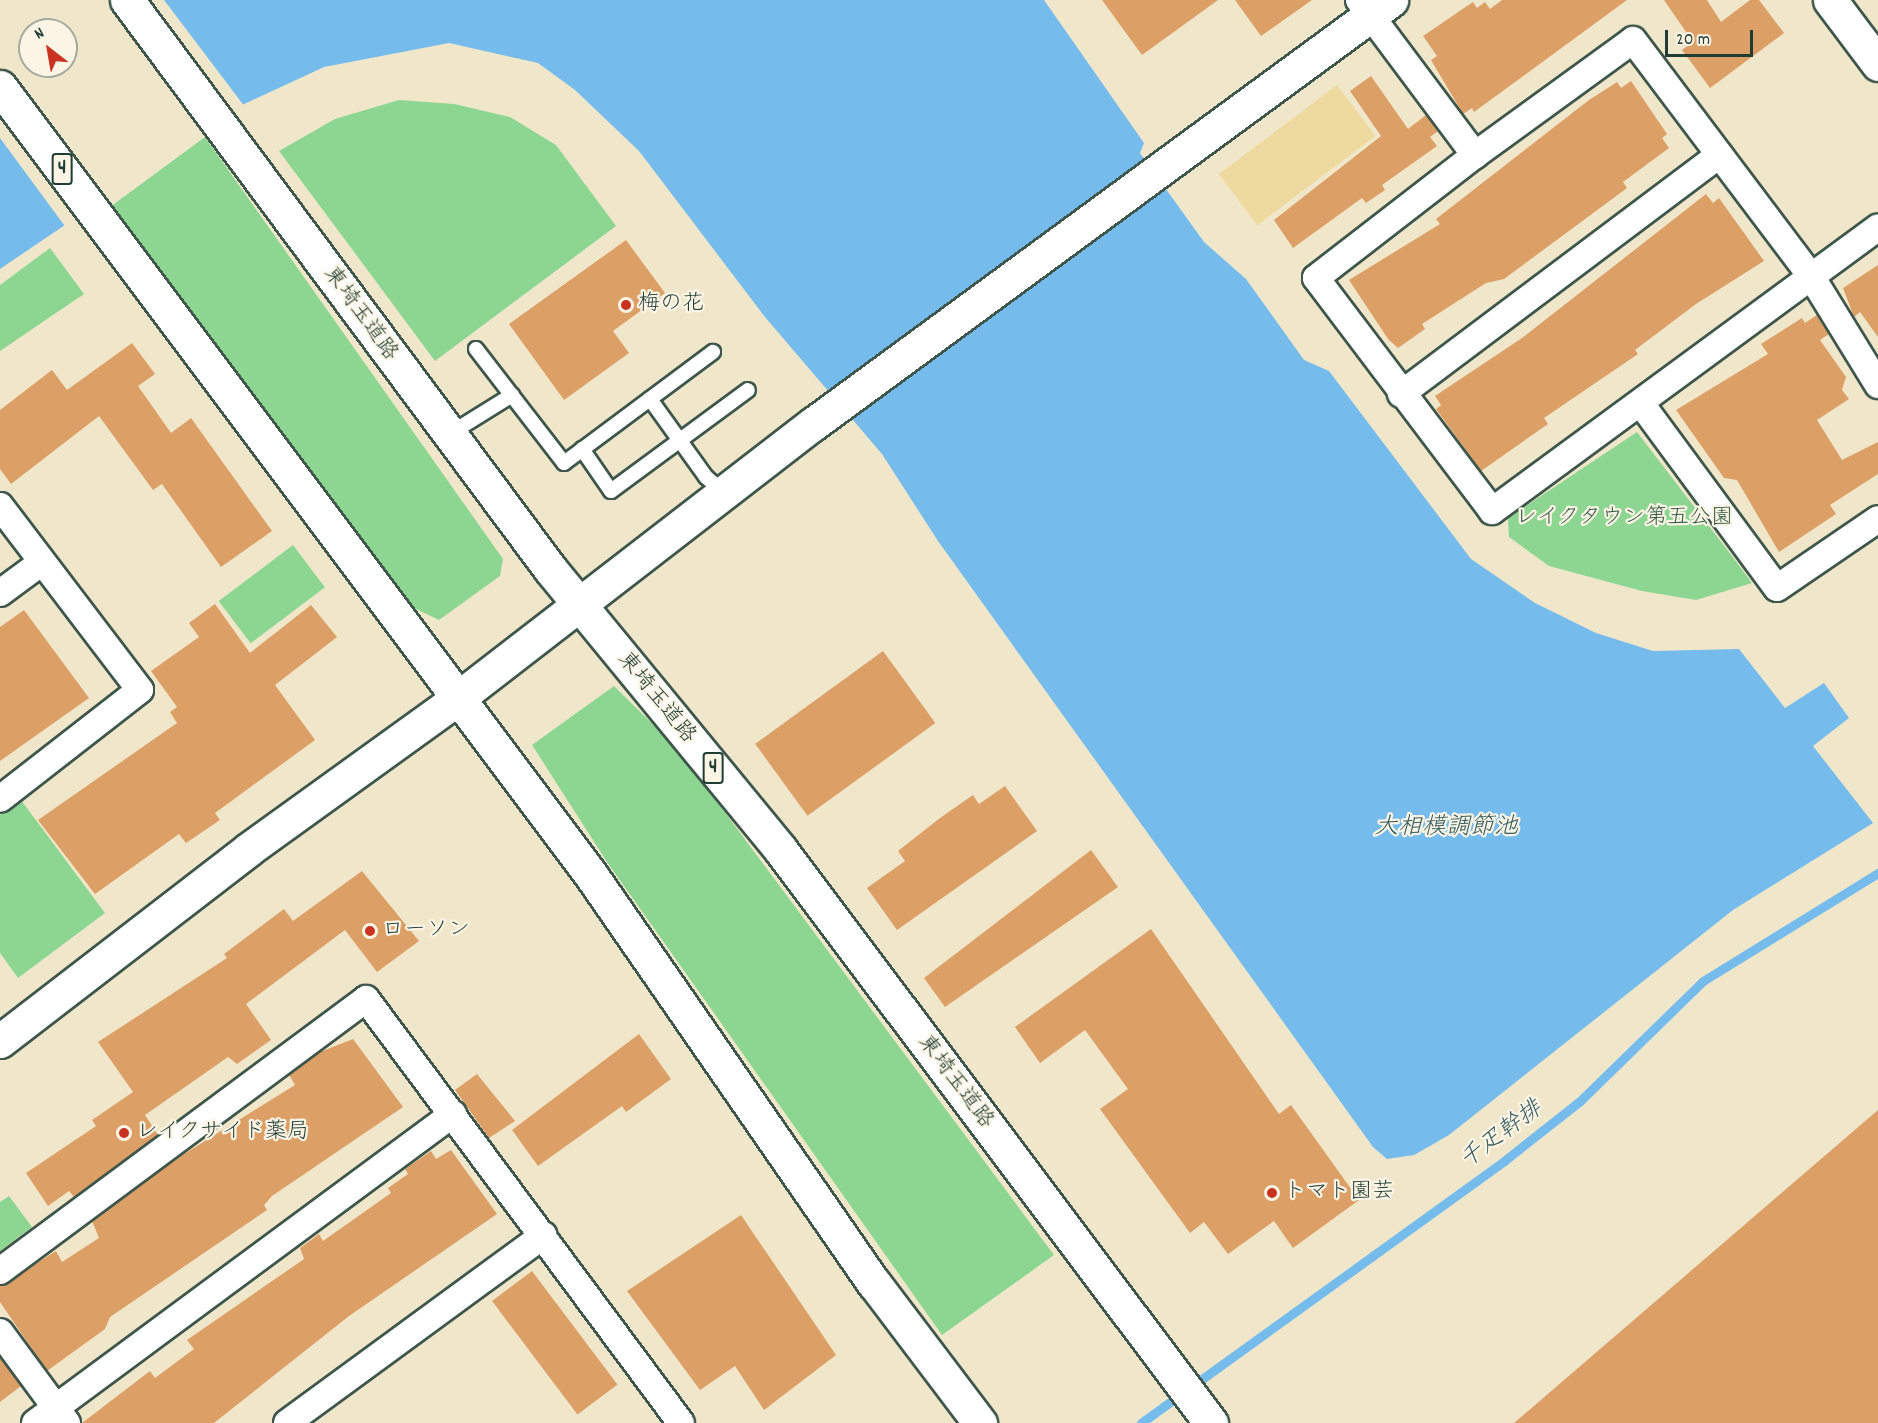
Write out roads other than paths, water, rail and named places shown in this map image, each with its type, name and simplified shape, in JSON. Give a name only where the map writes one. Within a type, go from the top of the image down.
[{"type":"main road","name":"東埼玉道路","points":[[127,0],[449,434],[579,604],[780,849],[1205,1415]]},
{"type":"main road","points":[[1830,0],[1878,64]]},
{"type":"main road","points":[[0,1041],[249,849],[458,698],[723,492],[1183,153],[1374,5]]},
{"type":"main road","name":"4","points":[[0,87],[591,875],[874,1283],[980,1423]]},
{"type":"street","points":[[1374,5],[1475,155]]},
{"type":"street","points":[[1878,227],[1811,276],[1642,405],[1492,511],[1401,394],[1316,278],[1475,155],[1633,40],[1811,276],[1878,385]]},
{"type":"street","points":[[1401,394],[1719,155]]},
{"type":"street","points":[[1642,405],[1777,588],[1878,519]]},
{"type":"street","points":[[0,506],[140,690],[0,799]]},
{"type":"street","points":[[0,593],[42,562]]},
{"type":"street","points":[[0,1271],[366,999],[544,1235],[681,1423]]},
{"type":"street","points":[[35,1423],[61,1415],[453,1114]]},
{"type":"street","points":[[287,1423],[544,1235]]},
{"type":"street","points":[[0,1332],[61,1415]]},
{"type":"lane","points":[[476,349],[564,463],[712,352]]},
{"type":"lane","points":[[582,449],[611,491],[748,390]]},
{"type":"lane","points":[[449,434],[512,395]]},
{"type":"lane","points":[[651,399],[680,440],[723,492]]},
{"type":"water","name":"大相模調節池","points":[[0,0],[1044,0],[1144,143],[1140,153],[1204,242],[1246,279],[1304,360],[1329,371],[1471,559],[1535,603],[1596,633],[1653,651],[1739,649],[1785,708],[1824,683],[1849,718],[1813,746],[1873,823],[1733,910],[1449,1135],[1414,1155],[1387,1159],[1373,1147],[938,541],[882,454],[765,317],[639,151],[575,90],[538,63],[449,43],[324,67],[242,105],[0,269]]},
{"type":"waterway","name":"千疋幹排","points":[[1141,1423],[1504,1161],[1580,1101],[1703,981],[1878,873]]},
{"type":"place","name":"梅の花","points":[[626,305]]},
{"type":"place","name":"ローソン","points":[[370,931]]},
{"type":"place","name":"レイクサイド薬局","points":[[124,1133]]},
{"type":"place","name":"トマト園芸","points":[[1272,1193]]},
{"type":"park label","name":"レイクタウン第五公園","points":[[1624,519]]}]
